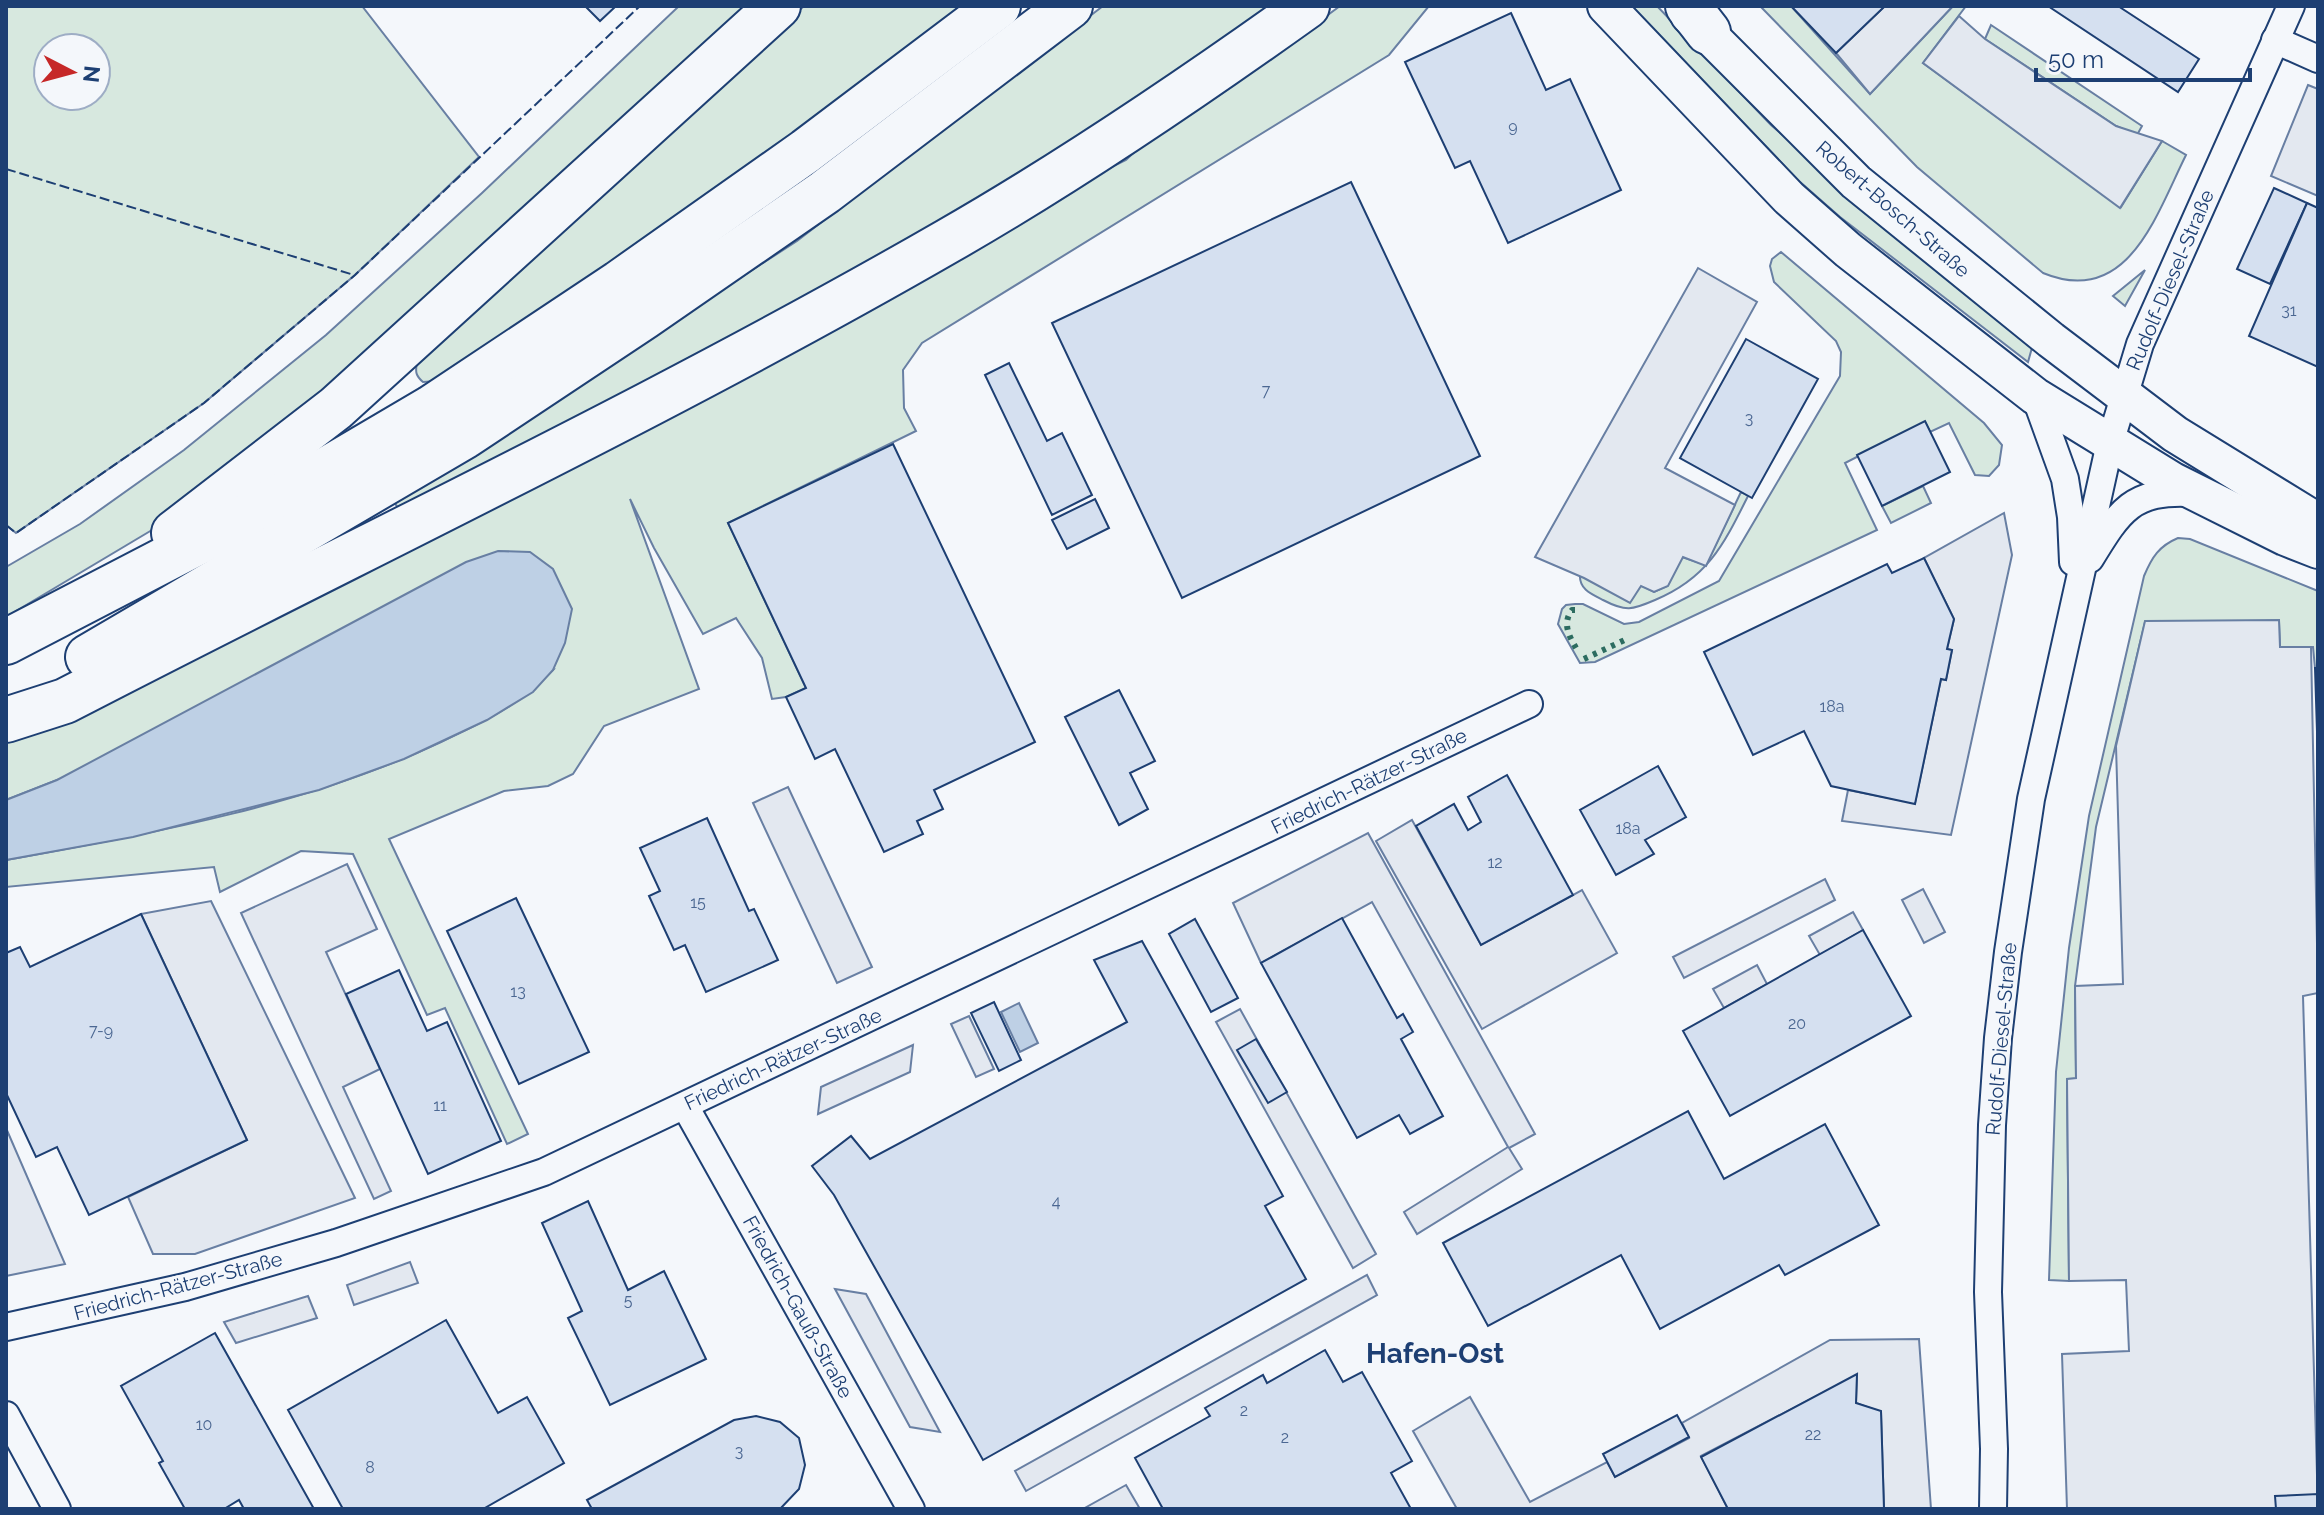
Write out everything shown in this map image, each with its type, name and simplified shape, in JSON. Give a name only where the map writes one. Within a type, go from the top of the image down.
[{"type":"highway","points":[[112,587],[194,516],[336,408],[778,6]]},
{"type":"highway","points":[[6,642],[239,521],[431,408],[619,283],[793,160],[998,6]]},
{"type":"highway","points":[[6,703],[193,597],[465,436],[825,192],[1070,6]]},
{"type":"highway","points":[[6,720],[65,701],[747,353],[950,241],[1050,180],[1223,66],[1307,6]]},
{"type":"street","points":[[1606,6],[1789,198],[1848,250],[2035,396],[2195,493],[2318,550]]},
{"type":"street","name":"Rudolf-Diesel-Straße","points":[[1993,1509],[1988,1245],[1998,1038],[2031,799],[2123,395],[2140,344],[2291,6]]},
{"type":"street","name":"Robert-Bosch-Straße","points":[[1691,15],[1856,182],[2175,434],[2318,522]]},
{"type":"street","points":[[2275,40],[2318,59]]},
{"type":"street","points":[[2035,396],[2065,479],[2077,587]]},
{"type":"street","name":"Rudolf-Diesel-Straße","points":[[2077,587],[2106,533],[2128,507],[2157,492],[2195,493]]},
{"type":"street","name":"Friedrich-Rätzer-Straße","points":[[6,1327],[173,1290],[336,1243],[544,1172],[1529,704]]},
{"type":"street","name":"Friedrich-Gauß-Straße","points":[[685,1106],[911,1509]]},
{"type":"street","points":[[6,1415],[57,1509]]},
{"type":"shaded area","points":[[6,6],[362,6],[479,157],[355,275],[204,403],[16,533],[6,525]]},
{"type":"shaded area","points":[[679,6],[759,6],[472,275],[157,527],[6,617],[6,567],[80,524],[184,450],[326,335],[482,193]]},
{"type":"shaded area","points":[[804,6],[961,6],[758,161],[437,381],[421,380],[417,374],[417,363]]},
{"type":"shaded area","points":[[1103,6],[1281,6],[1079,148],[403,515],[394,502],[797,241]]},
{"type":"shaded area","points":[[1340,6],[1429,6],[1389,55],[922,343],[903,370],[904,408],[916,431],[728,523],[806,688],[786,697],[772,699],[762,658],[736,618],[703,634],[630,499],[699,689],[604,726],[573,774],[548,786],[504,791],[389,839],[528,1134],[507,1144],[445,1008],[427,1015],[353,854],[301,851],[220,892],[214,867],[6,887],[6,860],[172,828],[336,784],[441,742],[515,702],[553,670],[57,780],[6,800],[6,743],[1126,160],[1145,142],[1221,94]]},
{"type":"shaded area","points":[[1631,6],[1657,6],[1771,125],[2033,344],[2028,362],[1840,217],[1799,181]]},
{"type":"shaded area","points":[[1760,6],[1791,6],[1870,94],[1953,6],[1966,6],[1923,63],[2121,207],[2162,141],[2186,155],[2150,228],[2118,267],[2097,278],[2072,280],[2043,273],[1917,167]]},
{"type":"shaded area","points":[[1885,6],[1953,6],[1870,94],[1836,53]]},
{"type":"shaded area","points":[[1959,16],[1985,39],[2116,126],[2162,141],[2120,208],[1923,63]]},
{"type":"shaded area","points":[[1991,25],[2142,126],[2137,135],[2116,126],[1985,39]]},
{"type":"shaded area","points":[[2308,85],[2318,89],[2318,196],[2271,176]]},
{"type":"shaded area","points":[[1781,252],[1984,423],[2002,445],[1999,465],[1989,476],[1975,475],[1949,423],[1930,432],[1925,422],[1845,463],[1877,530],[1595,662],[1580,663],[1558,624],[1562,609],[1566,605],[1583,604],[1624,624],[1639,622],[1719,581],[1840,376],[1841,352],[1836,341],[1774,282],[1770,266],[1772,259]]},
{"type":"shaded area","points":[[1698,268],[1757,302],[1665,468],[1735,505],[1706,566],[1683,557],[1668,586],[1654,592],[1641,586],[1630,603],[1584,578],[1535,557]]},
{"type":"shaded area","points":[[2145,270],[2125,306],[2113,296]]},
{"type":"shaded area","points":[[1923,486],[1931,503],[1891,523],[1882,506]]},
{"type":"shaded area","points":[[1741,492],[1748,496],[1722,544],[1706,565]]},
{"type":"shaded area","points":[[2004,513],[2012,555],[1951,835],[1842,821],[1848,790],[1915,803],[1941,679],[1946,680],[1952,650],[1947,649],[1954,619],[1924,558]]},
{"type":"shaded area","points":[[2178,538],[2190,539],[2318,591],[2318,668],[2315,668],[2313,647],[2280,648],[2279,621],[2145,622],[2096,827],[2075,986],[2076,1079],[2067,1080],[2069,1281],[2049,1280],[2056,1072],[2069,948],[2089,816],[2144,576],[2157,553]]},
{"type":"shaded area","points":[[1682,557],[1706,565],[1673,591],[1635,608],[1618,606],[1594,596],[1580,580],[1580,575],[1641,585],[1654,592],[1667,586]]},
{"type":"shaded area","points":[[2279,620],[2280,647],[2311,647],[2318,993],[2303,996],[2318,1509],[2067,1509],[2062,1354],[2129,1351],[2126,1280],[2069,1281],[2067,1079],[2076,1078],[2075,986],[2123,984],[2116,746],[2145,621]]},
{"type":"shaded area","points":[[788,787],[872,967],[837,983],[753,803]]},
{"type":"shaded area","points":[[1412,820],[1481,945],[1582,890],[1617,953],[1482,1029],[1376,841]]},
{"type":"shaded area","points":[[1368,833],[1535,1134],[1509,1148],[1522,1169],[1417,1234],[1404,1212],[1508,1147],[1372,902],[1261,963],[1233,903]]},
{"type":"shaded area","points":[[347,864],[377,929],[326,952],[380,1069],[343,1087],[391,1191],[374,1199],[241,913]]},
{"type":"shaded area","points":[[1825,879],[1835,900],[1684,978],[1673,957]]},
{"type":"shaded area","points":[[1923,889],[1945,932],[1924,943],[1902,900]]},
{"type":"shaded area","points":[[211,901],[355,1198],[195,1254],[153,1254],[128,1197],[247,1140],[141,914]]},
{"type":"shaded area","points":[[1853,912],[1863,930],[1820,955],[1809,936]]},
{"type":"shaded area","points":[[1757,965],[1767,984],[1724,1008],[1713,989]]},
{"type":"shaded area","points":[[1240,1009],[1376,1254],[1353,1268],[1216,1022]]},
{"type":"shaded area","points":[[969,1016],[994,1069],[976,1077],[951,1024]]},
{"type":"shaded area","points":[[913,1045],[910,1072],[818,1114],[821,1087]]},
{"type":"shaded area","points":[[6,1128],[65,1264],[6,1276]]},
{"type":"shaded area","points":[[410,1262],[418,1283],[354,1305],[347,1285]]},
{"type":"shaded area","points":[[1367,1275],[1377,1295],[1026,1491],[1015,1471]]},
{"type":"shaded area","points":[[835,1289],[866,1294],[940,1432],[910,1427]]},
{"type":"shaded area","points":[[308,1296],[317,1318],[236,1343],[224,1322]]},
{"type":"shaded area","points":[[1919,1339],[1931,1509],[1884,1509],[1881,1412],[1856,1403],[1857,1375],[1701,1456],[1728,1509],[1457,1509],[1413,1431],[1470,1397],[1530,1502],[1607,1462],[1615,1477],[1689,1438],[1682,1423],[1830,1340]]},
{"type":"shaded area","points":[[1126,1485],[1140,1509],[1083,1509]]},
{"type":"water","points":[[498,551],[530,552],[553,569],[572,609],[565,643],[553,670],[533,692],[487,720],[404,759],[319,790],[133,837],[6,860],[6,800],[57,780],[466,562]]},
{"type":"water","points":[[1019,1003],[1038,1043],[1020,1052],[1001,1012]]},
{"type":"building","points":[[585,6],[616,6],[600,21]]},
{"type":"building","points":[[1791,6],[1885,6],[1836,53]]},
{"type":"building","points":[[2048,6],[2118,6],[2199,59],[2178,92]]},
{"type":"building","points":[[1511,13],[1546,90],[1570,79],[1621,190],[1508,243],[1470,161],[1455,168],[1405,62]]},
{"type":"building","points":[[1351,182],[1480,456],[1182,598],[1052,323]]},
{"type":"building","points":[[2274,188],[2307,203],[2270,284],[2237,269]]},
{"type":"building","points":[[2307,203],[2318,208],[2318,367],[2249,336]]},
{"type":"building","points":[[1746,339],[1818,379],[1752,498],[1680,458]]},
{"type":"building","points":[[1009,363],[1047,441],[1062,433],[1092,495],[1052,515],[985,375]]},
{"type":"building","points":[[1925,421],[1950,472],[1882,506],[1857,455]]},
{"type":"building","points":[[893,444],[1035,742],[934,790],[943,809],[917,821],[923,834],[884,852],[835,749],[815,759],[786,697],[806,688],[728,523]]},
{"type":"building","points":[[1095,499],[1109,528],[1067,549],[1052,520]]},
{"type":"building","points":[[1924,558],[1954,619],[1947,649],[1952,650],[1946,680],[1941,679],[1915,804],[1831,786],[1804,731],[1753,755],[1704,652],[1887,564],[1892,573]]},
{"type":"building","points":[[2315,668],[2318,668],[2318,763]]},
{"type":"building","points":[[1119,690],[1155,761],[1130,773],[1148,809],[1119,825],[1065,717]]},
{"type":"building","points":[[1658,766],[1686,817],[1645,840],[1654,854],[1616,875],[1580,810]]},
{"type":"building","points":[[1507,775],[1573,895],[1481,945],[1416,826],[1454,804],[1468,830],[1481,822],[1468,797]]},
{"type":"building","points":[[707,818],[749,911],[754,909],[778,960],[706,992],[685,945],[674,950],[649,896],[660,891],[640,848]]},
{"type":"building","points":[[516,898],[589,1052],[519,1084],[447,931]]},
{"type":"building","points":[[141,914],[247,1140],[89,1215],[57,1147],[36,1157],[6,1093],[6,953],[20,947],[30,967]]},
{"type":"building","points":[[1342,918],[1397,1018],[1403,1014],[1413,1032],[1401,1039],[1443,1116],[1410,1134],[1399,1115],[1357,1138],[1261,963]]},
{"type":"building","points":[[1195,919],[1238,998],[1211,1012],[1169,934]]},
{"type":"building","points":[[1863,930],[1911,1016],[1730,1116],[1683,1031]]},
{"type":"building","points":[[1142,941],[1283,1196],[1265,1206],[1306,1279],[983,1460],[834,1195],[812,1166],[851,1136],[870,1159],[1127,1022],[1094,960]]},
{"type":"building","points":[[399,970],[427,1031],[447,1022],[501,1141],[428,1174],[346,994]]},
{"type":"building","points":[[994,1002],[1021,1060],[999,1071],[971,1013]]},
{"type":"building","points":[[1256,1039],[1287,1092],[1268,1103],[1237,1050]]},
{"type":"building","points":[[1688,1111],[1724,1179],[1825,1124],[1879,1225],[1785,1275],[1779,1265],[1660,1329],[1621,1255],[1488,1326],[1443,1243]]},
{"type":"building","points":[[588,1201],[628,1290],[664,1271],[706,1359],[610,1405],[568,1318],[582,1311],[542,1223]]},
{"type":"building","points":[[446,1320],[498,1413],[527,1397],[564,1463],[483,1509],[343,1509],[288,1410]]},
{"type":"building","points":[[215,1333],[314,1509],[244,1509],[239,1500],[224,1509],[185,1509],[159,1463],[163,1461],[121,1386]]},
{"type":"building","points":[[1325,1350],[1343,1382],[1362,1372],[1412,1461],[1391,1473],[1411,1509],[1163,1509],[1135,1458],[1210,1416],[1205,1408],[1263,1375],[1267,1383]]},
{"type":"building","points":[[1857,1374],[1856,1403],[1881,1411],[1884,1509],[1728,1509],[1701,1457]]},
{"type":"building","points":[[1677,1415],[1689,1437],[1615,1477],[1603,1454]]},
{"type":"building","points":[[756,1416],[780,1422],[799,1438],[805,1465],[799,1489],[780,1509],[592,1509],[587,1500],[734,1420]]},
{"type":"building","points":[[2318,1494],[2318,1509],[2276,1509],[2275,1496]]},
{"type":"hedge","points":[[1576,648],[1567,620],[1572,610],[1580,610]]},
{"type":"hedge","points":[[1584,659],[1629,638]]},
{"type":"fence","points":[[6,525],[16,533],[204,403],[355,275],[640,6]]},
{"type":"fence","points":[[6,169],[354,275]]},
{"type":"district","name":"Hafen-Ost","points":[[1435,1353]]}]
